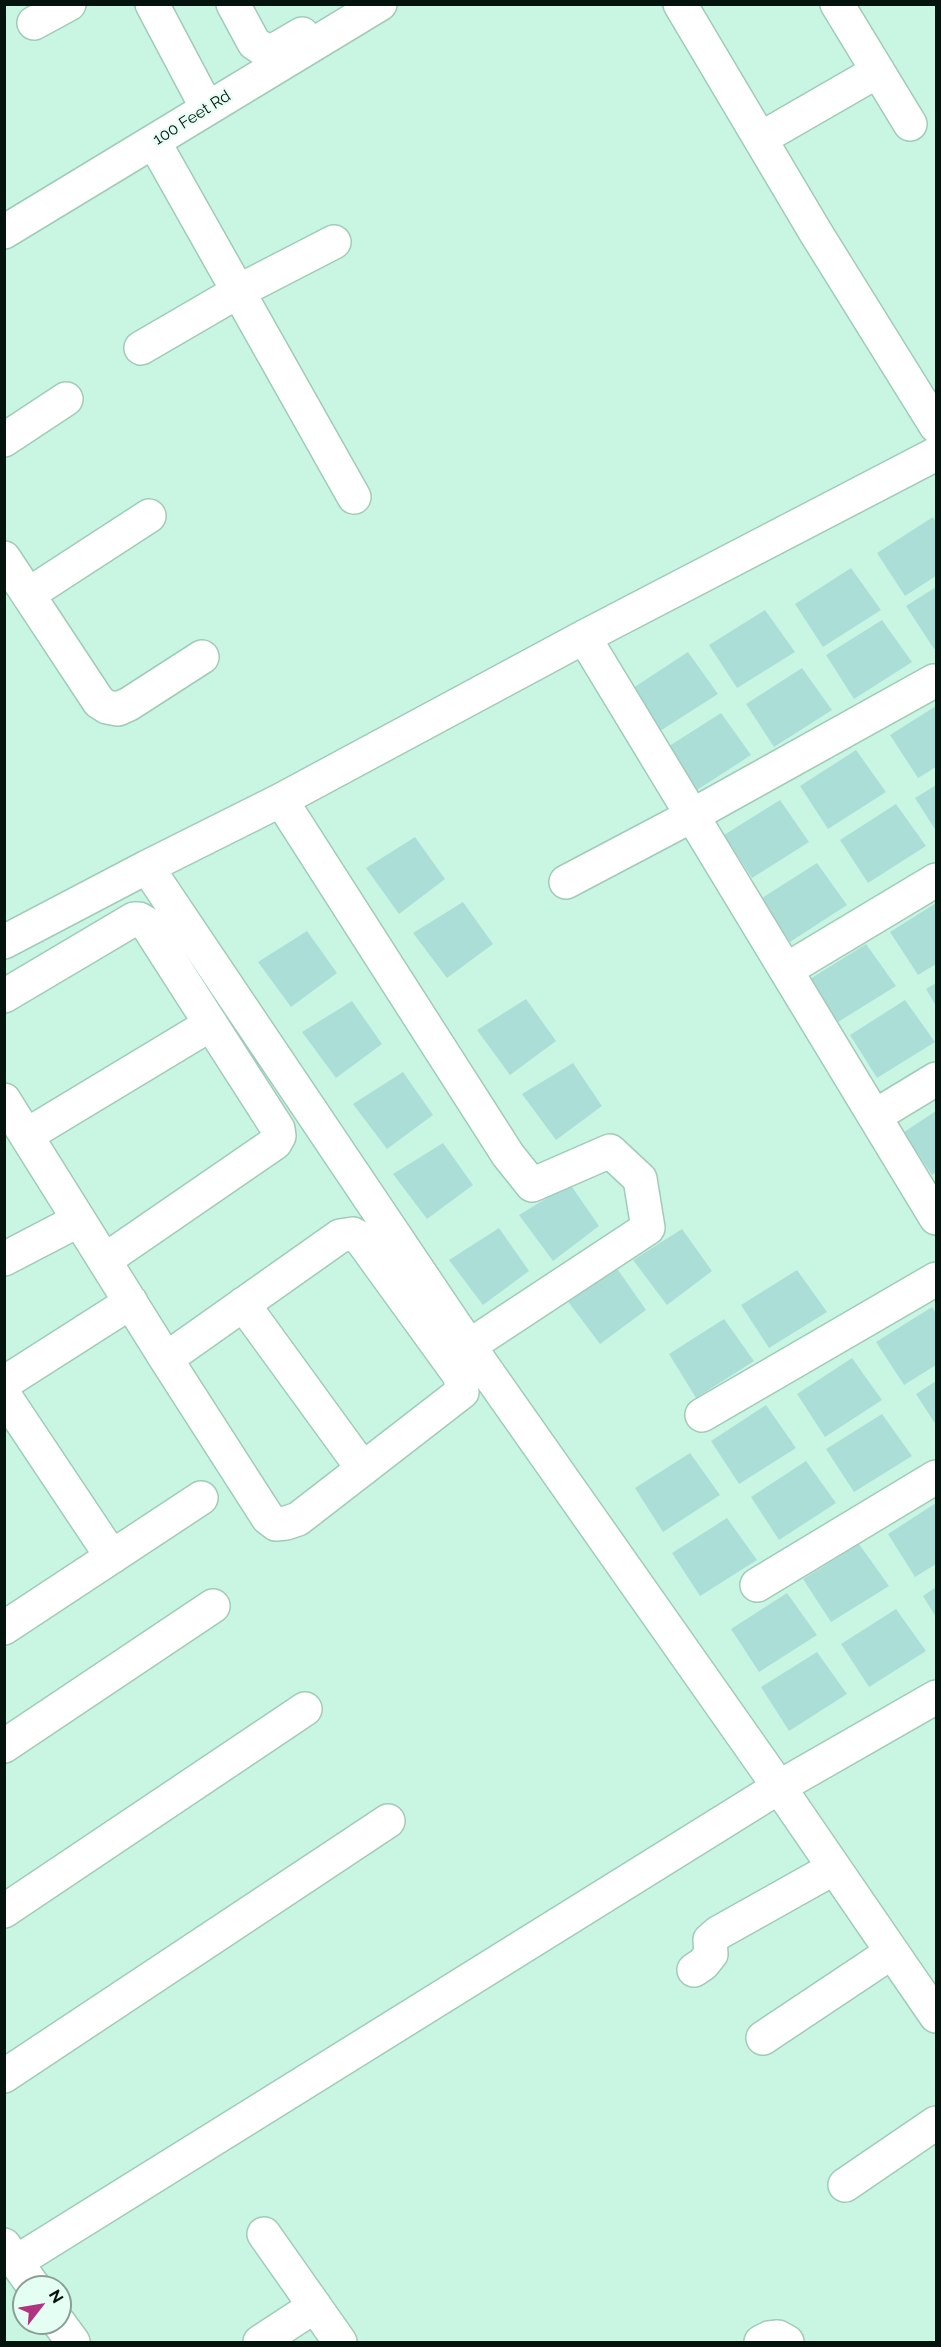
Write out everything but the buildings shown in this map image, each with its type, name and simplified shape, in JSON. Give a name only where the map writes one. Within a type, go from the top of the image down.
[{"type":"street","points":[[34,23],[69,4]]},
{"type":"street","points":[[152,4],[207,108]]},
{"type":"street","points":[[233,4],[254,43],[270,51],[353,4]]},
{"type":"street","name":"100 Feet Rd","points":[[4,232],[380,4]]},
{"type":"street","points":[[680,4],[936,426]]},
{"type":"street","points":[[837,4],[910,124]]},
{"type":"street","points":[[760,139],[878,71]]},
{"type":"street","points":[[154,142],[354,497]]},
{"type":"street","points":[[141,348],[238,291],[334,242]]},
{"type":"street","points":[[4,440],[66,399]]},
{"type":"street","points":[[4,942],[281,800],[584,637],[936,454]]},
{"type":"street","points":[[29,594],[149,516]]},
{"type":"street","points":[[4,558],[99,702],[107,707],[118,709],[129,704],[202,657]]},
{"type":"street","points":[[584,637],[936,1218]]},
{"type":"street","points":[[566,882],[693,815],[934,681]]},
{"type":"street","points":[[281,800],[502,1145],[532,1185],[610,1151],[640,1179],[648,1228],[469,1346]]},
{"type":"street","points":[[147,867],[469,1346],[779,1787],[936,2016]]},
{"type":"street","points":[[786,970],[936,880]]},
{"type":"street","points":[[4,996],[139,919],[146,923],[278,1129],[279,1136],[275,1143],[105,1260]]},
{"type":"street","points":[[166,1359],[340,1236],[353,1234],[367,1247],[460,1376],[463,1385],[462,1392],[298,1519],[276,1524],[268,1518],[166,1359],[12,1114],[211,1024]]},
{"type":"street","points":[[875,1116],[936,1079]]},
{"type":"street","points":[[4,1259],[79,1220]]},
{"type":"street","points":[[702,1415],[936,1279]]},
{"type":"street","points":[[4,1383],[131,1302]]},
{"type":"street","points":[[243,1305],[363,1469]]},
{"type":"street","points":[[4,1395],[112,1557]]},
{"type":"street","points":[[757,1585],[936,1477]]},
{"type":"street","points":[[8,1619],[112,1557],[201,1498]]},
{"type":"street","points":[[4,1746],[213,1606]]},
{"type":"street","points":[[18,2265],[779,1787],[936,1697]]},
{"type":"street","points":[[4,1911],[305,1709]]},
{"type":"street","points":[[4,2076],[388,1821]]},
{"type":"street","points":[[694,1971],[711,1954],[710,1940],[718,1934],[834,1868]]},
{"type":"street","points":[[763,2038],[892,1952]]},
{"type":"street","points":[[845,2185],[936,2123]]},
{"type":"street","points":[[264,2234],[340,2343]]},
{"type":"street","points":[[260,2343],[315,2306]]},
{"type":"street","points":[[761,2343],[769,2338],[778,2337],[787,2343]]}]
